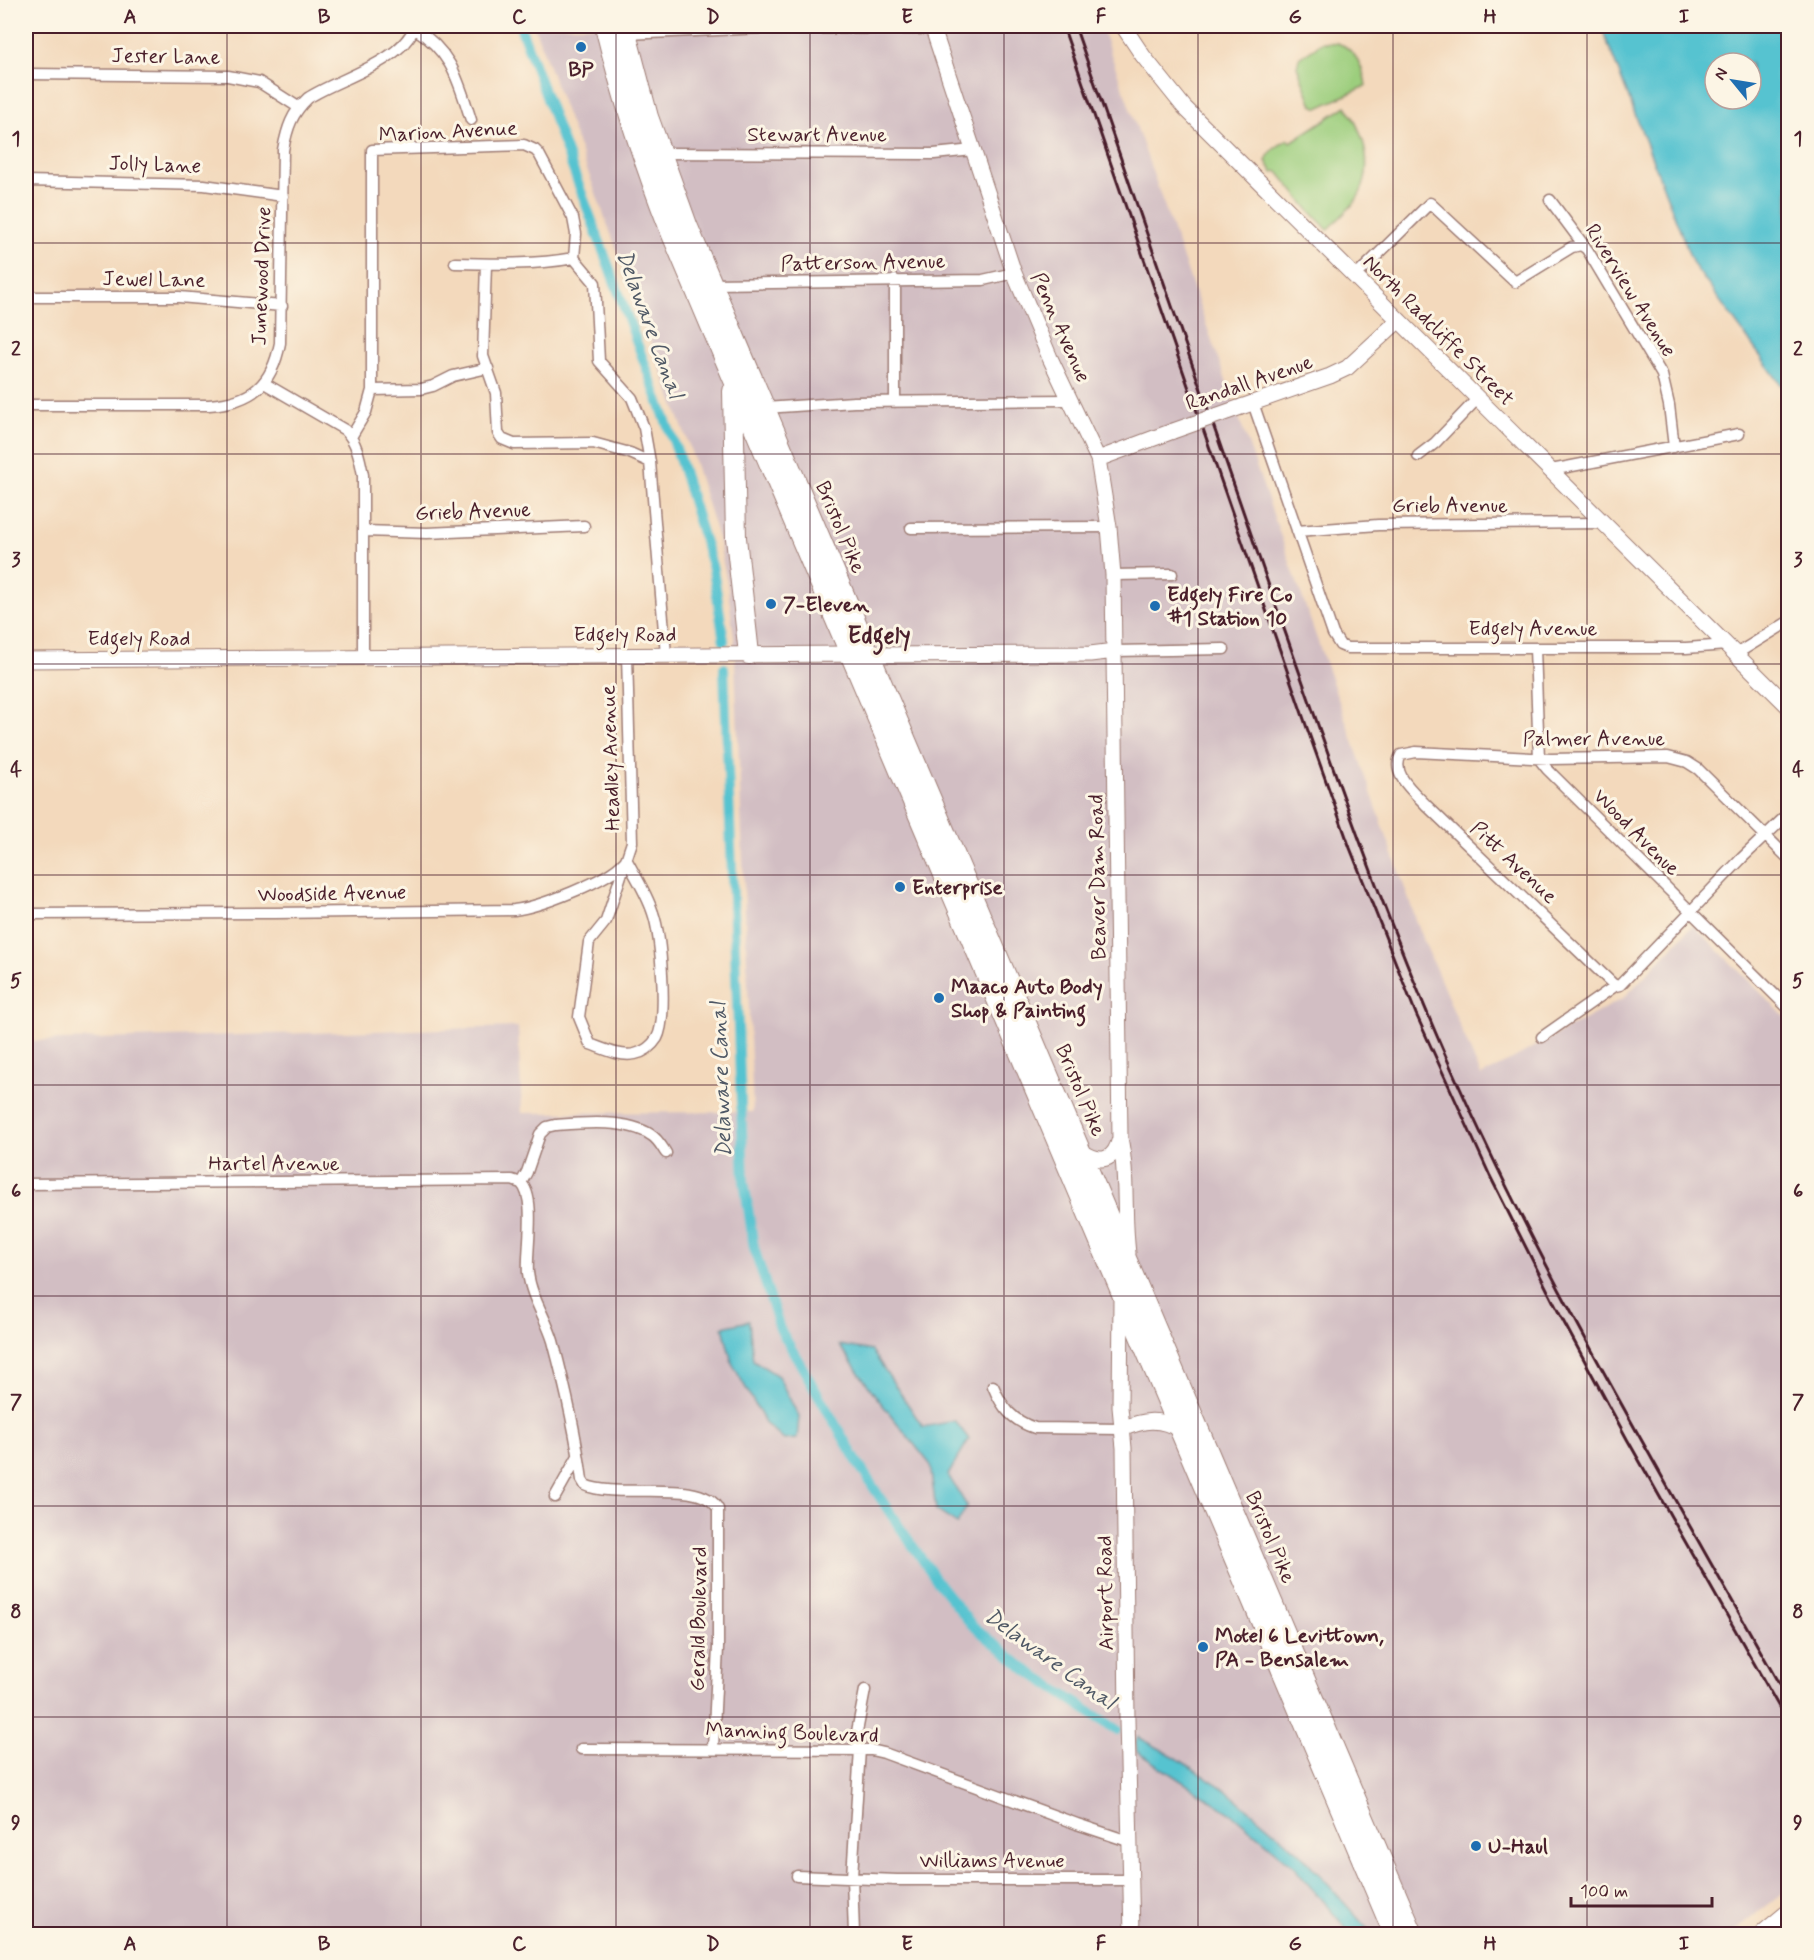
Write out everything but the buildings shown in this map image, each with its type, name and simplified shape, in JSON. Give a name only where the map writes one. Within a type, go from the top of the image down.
[{"type":"highway","name":"Bristol Pike","points":[[606,26],[631,122],[656,196],[1394,1935]]},
{"type":"highway","name":"Bristol Pike","points":[[625,30],[660,153],[712,284],[1413,1935]]},
{"type":"highway","points":[[731,374],[735,428],[736,538],[748,654]]},
{"type":"highway","points":[[1765,1935],[1788,1915]]},
{"type":"highway","points":[[1785,1935],[1788,1931]]},
{"type":"street","name":"North Radcliffe Street","points":[[1123,26],[1143,56],[1184,107],[1788,706]]},
{"type":"street","points":[[415,27],[448,58],[471,120]]},
{"type":"street","name":"Junewood Drive","points":[[264,383],[271,374],[277,358],[281,331],[283,150],[286,130],[298,107],[316,92],[386,57],[407,40],[415,27]]},
{"type":"street","points":[[625,30],[932,27]]},
{"type":"street","name":"Penn Avenue","points":[[932,27],[1014,273],[1034,323],[1098,459],[1109,527],[1115,651]]},
{"type":"street","name":"Jester Lane","points":[[26,74],[228,76],[259,82],[298,107]]},
{"type":"street","name":"Marion Avenue","points":[[351,437],[366,412],[372,390],[372,150],[524,145],[535,150],[573,219],[576,234],[574,258]]},
{"type":"street","name":"Stewart Avenue","points":[[660,153],[934,154],[973,150]]},
{"type":"street","name":"Jolly Lane","points":[[26,181],[204,185],[282,195]]},
{"type":"street","name":"Riverview Avenue","points":[[1550,200],[1584,247],[1662,375],[1669,405],[1674,447]]},
{"type":"street","points":[[1355,277],[1430,203],[1515,282],[1572,247],[1581,245],[1584,247]]},
{"type":"street","points":[[455,263],[560,261],[574,258],[595,283],[599,361],[633,398],[644,428],[650,462],[666,655]]},
{"type":"street","points":[[486,264],[483,356],[496,393],[498,433],[514,444],[593,443],[630,453],[650,462]]},
{"type":"street","name":"Patterson Avenue","points":[[712,284],[983,280],[1014,273]]},
{"type":"street","points":[[895,280],[895,402]]},
{"type":"street","name":"Jewel Lane","points":[[26,297],[179,297],[282,306]]},
{"type":"street","name":"Randall Avenue","points":[[1098,459],[1330,376],[1347,368],[1399,320]]},
{"type":"street","points":[[372,390],[420,389],[453,376],[488,368]]},
{"type":"street","points":[[26,405],[221,404],[247,397],[264,383],[345,430],[358,452],[363,475],[363,658]]},
{"type":"street","points":[[1418,456],[1435,443],[1478,398]]},
{"type":"street","points":[[765,408],[841,403],[1070,400]]},
{"type":"street","points":[[1247,405],[1297,531]]},
{"type":"street","points":[[1551,470],[1739,434]]},
{"type":"street","name":"Grieb Avenue","points":[[1297,531],[1378,525],[1603,523]]},
{"type":"street","name":"Grieb Avenue","points":[[364,531],[427,533],[584,526]]},
{"type":"street","points":[[911,528],[1109,527]]},
{"type":"street","name":"Edgely Avenue","points":[[1297,531],[1333,634],[1340,645],[1347,648],[1732,650],[1788,622]]},
{"type":"street","points":[[1113,575],[1172,574]]},
{"type":"street","points":[[1535,648],[1539,759]]},
{"type":"street","name":"Edgely Road","points":[[26,660],[748,654],[1090,654],[1115,651],[1224,649]]},
{"type":"street","name":"Beaver Dam Road","points":[[1115,651],[1120,1138],[1125,1168],[1126,1233],[1130,1268]]},
{"type":"street","name":"Headley Avenue","points":[[626,860],[646,895],[656,922],[662,999],[662,1020],[657,1038],[645,1050],[630,1054],[590,1044],[579,1017],[589,942],[606,921],[626,860],[631,849],[632,842],[627,655]]},
{"type":"street","name":"Palmer Avenue","points":[[1399,759],[1405,753],[1416,752],[1539,759],[1637,756],[1676,758],[1698,769],[1788,858]]},
{"type":"street","name":"Pitt Avenue","points":[[1399,759],[1397,763],[1400,774],[1426,805],[1615,986]]},
{"type":"street","name":"Wood Avenue","points":[[1539,759],[1788,1008]]},
{"type":"street","points":[[1542,1037],[1615,986],[1620,985],[1788,814]]},
{"type":"street","name":"Woodside Avenue","points":[[26,914],[274,914],[528,909],[612,873],[626,860]]},
{"type":"street","points":[[555,1497],[578,1456],[553,1341],[531,1289],[528,1266],[528,1194],[521,1183],[540,1134],[547,1127],[555,1125],[607,1124],[634,1128],[656,1139],[666,1153]]},
{"type":"street","points":[[1081,1151],[1092,1158],[1108,1158],[1115,1151],[1120,1138]]},
{"type":"street","name":"Hartel Avenue","points":[[26,1184],[458,1180],[512,1180],[521,1183]]},
{"type":"street","name":"Airport Road","points":[[1120,1288],[1122,1312],[1120,1407],[1124,1448],[1132,1935]]},
{"type":"street","points":[[993,1386],[1007,1412],[1024,1425],[1035,1428],[1047,1430],[1122,1429],[1140,1422],[1155,1420],[1168,1423],[1180,1430]]},
{"type":"street","name":"Gerald Boulevard","points":[[578,1456],[582,1480],[589,1486],[618,1491],[686,1492],[704,1496],[714,1502],[718,1509],[718,1659],[712,1748]]},
{"type":"street","points":[[855,1935],[852,1877],[860,1749],[856,1737],[865,1690]]},
{"type":"street","name":"Manning Boulevard","points":[[581,1749],[860,1749],[884,1753],[1131,1842]]},
{"type":"street","name":"Williams Avenue","points":[[797,1876],[897,1880],[1131,1880]]},
{"type":"shaded area","points":[[534,26],[1101,26],[1421,934],[1481,1076],[1624,998],[1693,925],[1788,1020],[1788,1888],[1731,1934],[26,1934],[26,1041],[518,1027],[522,1113],[753,1112],[734,636],[727,582],[718,538],[689,445]]},
{"type":"green space","points":[[1323,42],[1337,43],[1354,55],[1361,67],[1366,86],[1318,108],[1312,105],[1297,66],[1299,58]]},
{"type":"green space","points":[[1346,106],[1363,141],[1367,166],[1361,191],[1354,203],[1328,230],[1278,172],[1273,173],[1266,161],[1272,151],[1288,139],[1291,142]]},
{"type":"water","points":[[1601,26],[1788,26],[1788,394],[1693,264]]},
{"type":"water","points":[[749,1321],[753,1360],[778,1376],[799,1417],[797,1439],[784,1440],[766,1424],[732,1363],[723,1327]]},
{"type":"water","points":[[839,1345],[872,1351],[923,1427],[955,1421],[969,1439],[948,1475],[967,1506],[957,1524],[936,1510],[930,1464],[878,1399]]},
{"type":"water","points":[[1138,1737],[1175,1757],[1223,1788],[1300,1853],[1372,1934],[1351,1934],[1290,1863],[1232,1814],[1137,1752]]},
{"type":"waterway","name":"Delaware Canal","points":[[520,26],[677,451],[713,569],[724,641]]},
{"type":"waterway","name":"Delaware Canal","points":[[724,668],[744,1181],[754,1248],[780,1329],[859,1465],[892,1516],[940,1585],[971,1624],[1025,1669],[1117,1730]]},
{"type":"railway","points":[[1063,26],[1307,728],[1350,848],[1416,1014],[1490,1176],[1561,1317],[1627,1439],[1788,1723]]},
{"type":"railway","points":[[1075,26],[1370,870],[1437,1036],[1516,1206],[1559,1290],[1649,1455],[1788,1700]]},
{"type":"place","name":"BP","points":[[581,47]]},
{"type":"place","name":"7-Eleven","points":[[771,604]]},
{"type":"place","name":"Edgely Fire Co #1 Station 10","points":[[1155,606]]},
{"type":"place","name":"Enterprise","points":[[900,887]]},
{"type":"place","name":"Maaco Auto Body Shop & Painting","points":[[939,998]]},
{"type":"place","name":"Motel 6 Levittown, PA - Bensalem","points":[[1203,1647]]},
{"type":"place","name":"U-Haul","points":[[1476,1846]]},
{"type":"district","name":"Edgely","points":[[879,635]]}]
